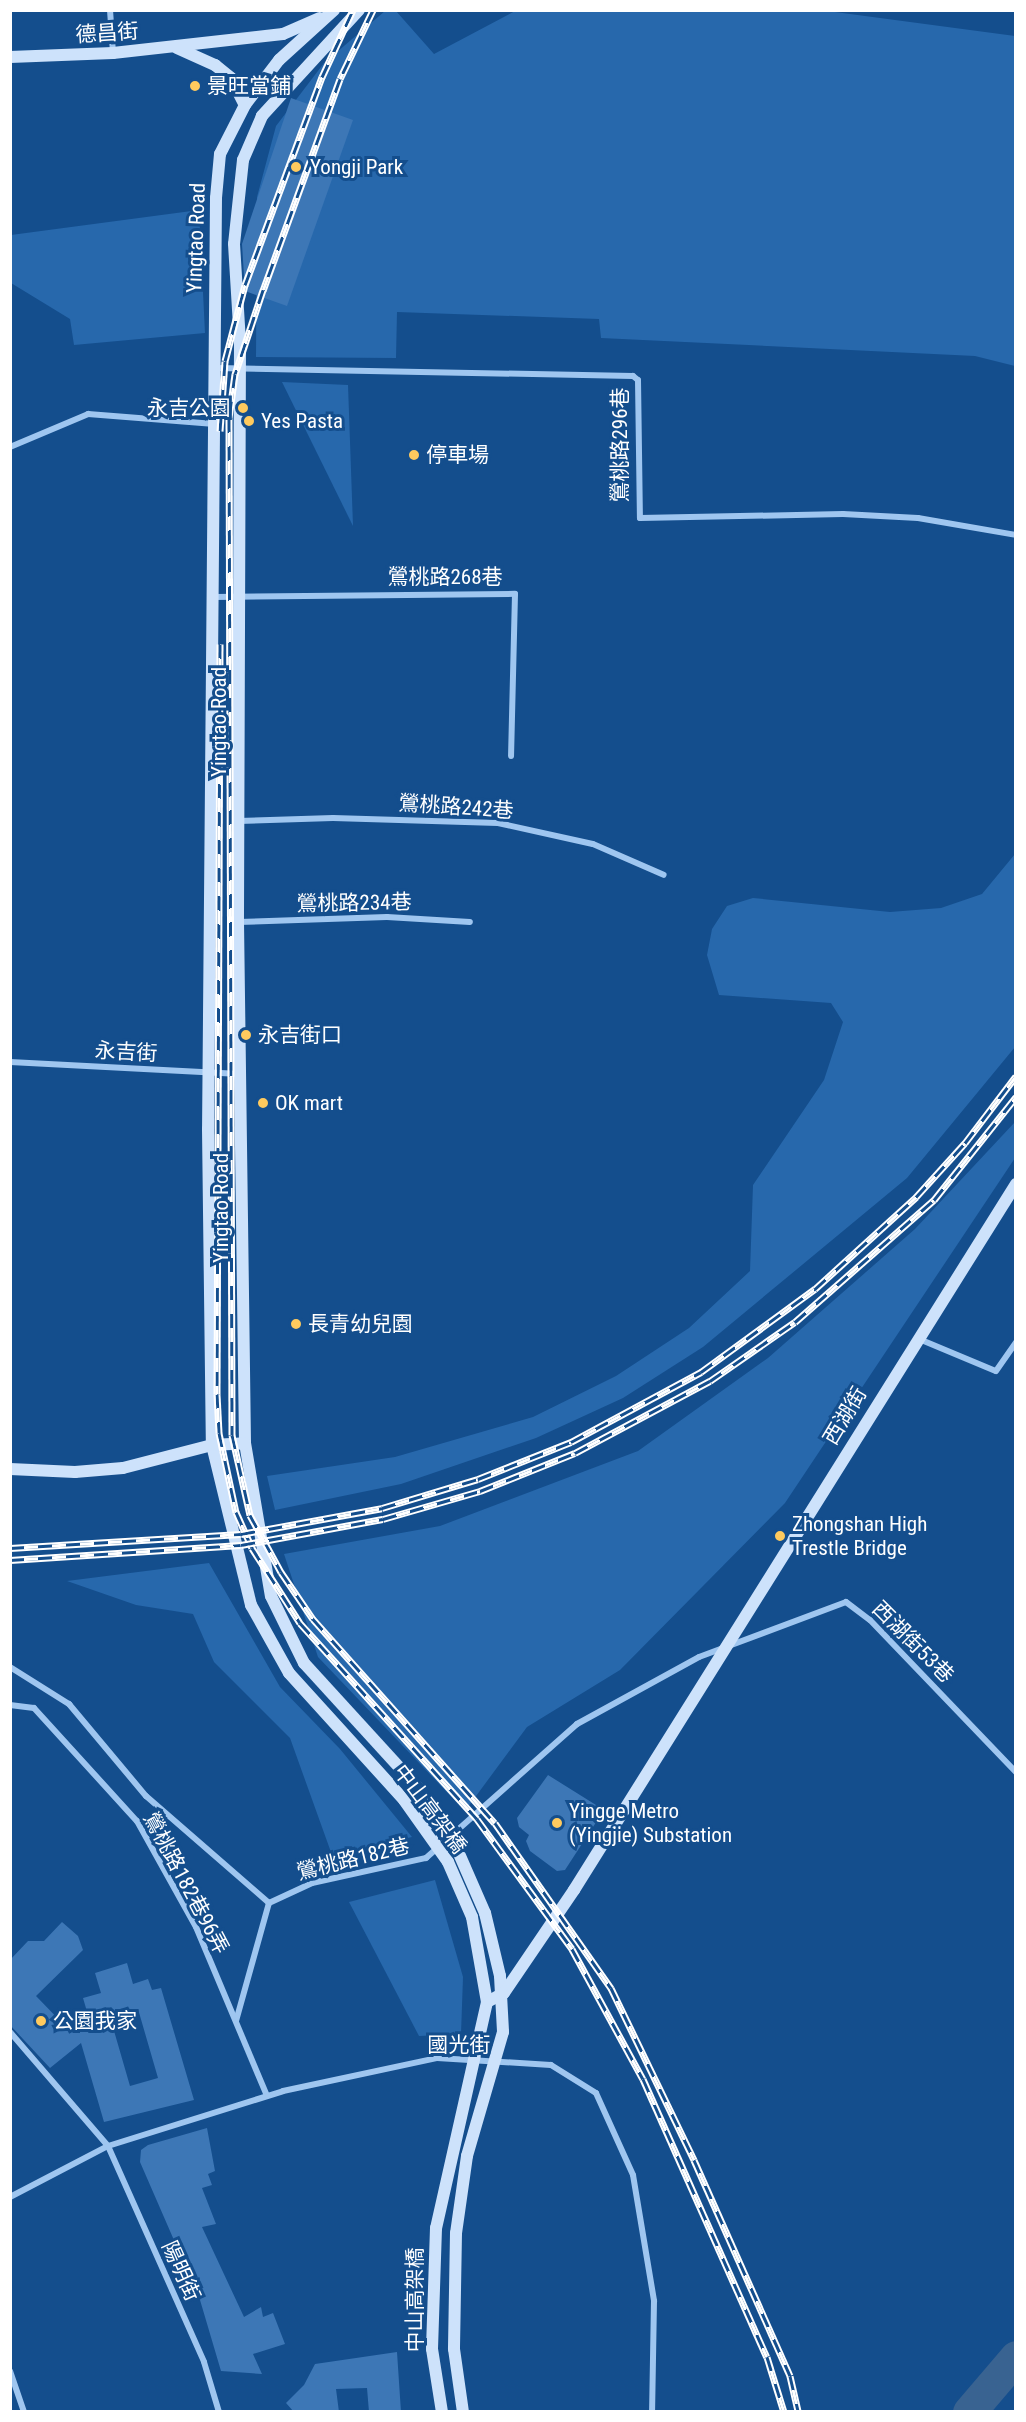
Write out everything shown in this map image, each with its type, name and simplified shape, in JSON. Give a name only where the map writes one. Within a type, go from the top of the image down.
[{"type":"street","points":[[110,10],[113,54]]},
{"type":"street","name":"Yingtao Road","points":[[245,1443],[238,922],[238,370],[234,244],[243,159],[262,116],[341,26],[358,10]]},
{"type":"street","points":[[332,12],[341,26]]},
{"type":"street","name":"德昌街","points":[[10,57],[113,54],[283,34],[332,12]]},
{"type":"street","name":"Yingtao Road","points":[[212,1445],[211,1072],[216,369],[212,292],[220,154],[245,105],[279,60],[332,12]]},
{"type":"street","points":[[173,46],[215,65],[231,78],[245,105]]},
{"type":"street","name":"鶯桃路296巷","points":[[216,369],[633,376],[638,380],[640,518],[843,514],[918,518],[1016,535]]},
{"type":"street","points":[[10,447],[88,414],[215,424]]},
{"type":"street","name":"鶯桃路268巷","points":[[214,597],[515,594],[511,756]]},
{"type":"street","name":"鶯桃路242巷","points":[[238,821],[333,818],[498,823],[592,844],[664,875]]},
{"type":"street","name":"鶯桃路234巷","points":[[238,922],[387,916],[470,922]]},
{"type":"street","name":"永吉街","points":[[10,1062],[240,1074]]},
{"type":"street","name":"西湖街","points":[[504,1994],[714,1672],[916,1338],[1016,1184]]},
{"type":"street","points":[[916,1338],[996,1371],[1016,1342]]},
{"type":"street","points":[[10,1469],[75,1472],[123,1467],[212,1445],[245,1443]]},
{"type":"street","name":"中山高架橋","points":[[245,1443],[271,1596],[304,1663],[418,1788],[457,1849],[485,1912],[504,1994],[503,2032],[467,2156],[456,2233],[454,2349],[463,2412]]},
{"type":"street","name":"中山高架橋","points":[[212,1445],[251,1605],[289,1673],[404,1800],[448,1862],[472,1917],[487,2002],[436,2228],[432,2349],[442,2412]]},
{"type":"street","name":"西湖街53巷","points":[[729,1646],[846,1602],[870,1620],[1016,1772]]},
{"type":"street","name":"鶯桃路182巷","points":[[269,1903],[312,1883],[426,1858],[577,1724],[670,1672],[729,1646]]},
{"type":"street","points":[[10,1667],[69,1704],[146,1796],[269,1903]]},
{"type":"street","name":"鶯桃路182巷96弄","points":[[10,1705],[34,1708],[137,1821],[196,1927],[267,2096]]},
{"type":"street","name":"鶯桃路182巷96弄","points":[[235,2021],[269,1903]]},
{"type":"street","points":[[487,2002],[504,1994]]},
{"type":"street","points":[[10,2032],[108,2146]]},
{"type":"street","name":"國光街","points":[[10,2196],[108,2146],[267,2096],[437,2058],[551,2065],[596,2093],[633,2175],[654,2301],[652,2412]]},
{"type":"street","name":"陽明街","points":[[108,2146],[204,2362],[219,2412]]},
{"type":"street","points":[[10,2371],[24,2412]]},
{"type":"shaded area","name":"Yongji Park","points":[[517,10],[820,10],[1015,36],[1015,366],[975,356],[601,338],[599,319],[397,312],[396,358],[256,357],[257,197],[276,126],[324,63],[385,11],[396,11],[434,54]]},
{"type":"shaded area","points":[[199,210],[205,333],[74,345],[70,319],[11,283],[11,235]]},
{"type":"shaded area","points":[[282,382],[348,385],[353,526]]},
{"type":"shaded area","points":[[1015,854],[1015,1047],[907,1178],[703,1347],[623,1398],[536,1438],[401,1484],[275,1510],[267,1476],[395,1457],[533,1417],[616,1376],[689,1328],[750,1271],[753,1185],[824,1080],[843,1022],[831,1003],[719,995],[707,955],[712,929],[727,906],[753,898],[890,912],[941,908],[982,894]]},
{"type":"shaded area","points":[[1015,1122],[1015,1158],[785,1503],[620,1670],[527,1727],[465,1811],[318,1657],[284,1554],[440,1526],[638,1451],[768,1358],[915,1229]]},
{"type":"shaded area","points":[[209,1563],[280,1687],[340,1749],[412,1837],[332,1855],[290,1738],[214,1662],[193,1614],[136,1605],[67,1581]]},
{"type":"shaded area","points":[[435,1880],[463,1977],[461,2034],[419,2036],[349,1902]]},
{"type":"building","points":[[291,98],[353,120],[287,306],[245,291],[242,244]]},
{"type":"building","name":"Yingge Metro (Yingjie) Substation","points":[[548,1775],[604,1810],[565,1870],[557,1871],[530,1851],[526,1841],[529,1835],[519,1827],[517,1818]]},
{"type":"building","points":[[62,1922],[78,1936],[83,1950],[36,1996],[68,2029],[90,2022],[83,1998],[101,1993],[95,1973],[127,1963],[133,1984],[148,1979],[152,1990],[161,1988],[194,2100],[104,2122],[81,2043],[50,2068],[10,2025],[10,1960],[28,1941],[44,1941]],"holes":[[[138,2009],[158,2078],[130,2086],[110,2017]]]},
{"type":"building","points":[[207,2128],[215,2171],[208,2174],[212,2185],[202,2188],[216,2224],[202,2227],[244,2317],[261,2307],[263,2317],[273,2313],[285,2344],[253,2354],[262,2374],[221,2371],[200,2300],[140,2162],[141,2150],[148,2145]]},
{"type":"building","points":[[397,2352],[401,2412],[369,2412],[367,2388],[336,2389],[339,2412],[294,2412],[286,2403],[304,2385],[315,2364]]},
{"type":"waterway","points":[[969,2412],[1016,2357]]},
{"type":"railway","points":[[220,431],[225,361],[245,285],[322,77],[353,10]]},
{"type":"railway","points":[[373,10],[340,79],[263,290],[235,374],[229,418],[232,1435],[250,1515],[281,1572],[313,1619],[495,1823],[611,1988],[694,2160],[790,2376],[798,2412]]},
{"type":"railway","points":[[220,644],[217,1394],[219,1433],[236,1512],[252,1548],[300,1623],[477,1819],[572,1949],[643,2079],[767,2357],[784,2412]]},
{"type":"railway","points":[[10,1548],[241,1534],[382,1508],[478,1479],[571,1442],[701,1372],[815,1289],[916,1197],[965,1143],[1016,1076]]},
{"type":"railway","points":[[10,1560],[241,1545],[383,1519],[480,1491],[575,1453],[710,1381],[795,1322],[934,1200],[1016,1097]]},
{"type":"place","name":"景旺當鋪","points":[[195,86]]},
{"type":"place","name":"Yongji Park","points":[[296,167]]},
{"type":"place","name":"永吉公園","points":[[243,408]]},
{"type":"place","name":"Yes Pasta","points":[[249,421]]},
{"type":"place","name":"停車場","points":[[414,455]]},
{"type":"place","name":"永吉街口","points":[[246,1035]]},
{"type":"place","name":"OK mart","points":[[263,1103]]},
{"type":"place","name":"長青幼兒園","points":[[296,1324]]},
{"type":"place","name":"Zhongshan High Trestle Bridge","points":[[780,1536]]},
{"type":"place","name":"Yingge Metro (Yingjie) Substation","points":[[557,1823]]},
{"type":"place","name":"公園我家","points":[[41,2021]]}]
